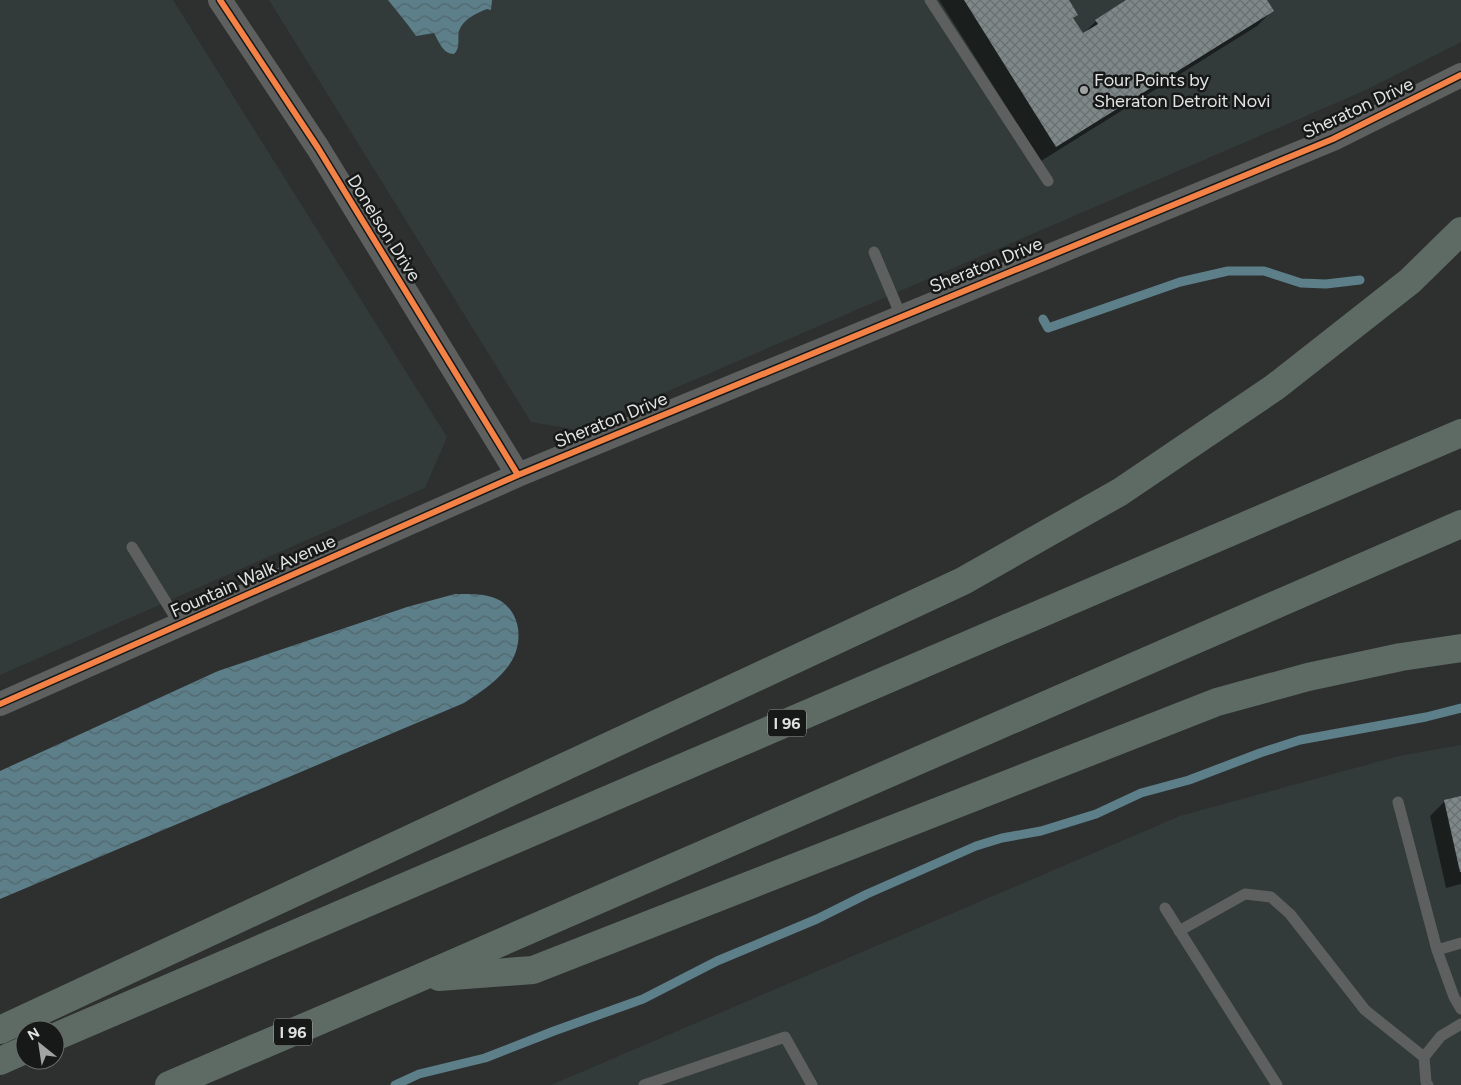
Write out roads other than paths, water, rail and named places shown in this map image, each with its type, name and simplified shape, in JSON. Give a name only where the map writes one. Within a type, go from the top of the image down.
[{"type":"highway","points":[[0,1030],[963,581],[1120,492],[1275,387],[1410,281],[1461,231]]},
{"type":"highway","name":"I 96","points":[[65,1033],[1461,433]]},
{"type":"highway","name":"I 96","points":[[170,1085],[1461,524]]},
{"type":"highway","points":[[417,979],[533,970],[1217,702],[1308,677],[1382,661],[1461,648]]},
{"type":"highway","points":[[0,1061],[15,1054]]},
{"type":"street","name":"Donelson Drive","points":[[220,0],[318,148],[518,475]]},
{"type":"street","name":"Sheraton Drive","points":[[518,475],[1333,139],[1461,75]]},
{"type":"street","name":"Fountain Walk Avenue","points":[[0,704],[518,475]]},
{"type":"lane","points":[[930,0],[1048,182]]},
{"type":"lane","points":[[874,252],[901,316]]},
{"type":"lane","points":[[132,547],[180,625]]},
{"type":"lane","points":[[1398,802],[1437,950],[1454,997],[1461,1009]]},
{"type":"lane","points":[[1179,931],[1245,894],[1271,897],[1290,914],[1365,1010],[1424,1057]]},
{"type":"lane","points":[[1165,908],[1277,1085]]},
{"type":"lane","points":[[1437,950],[1461,943]]},
{"type":"lane","points":[[1428,1085],[1426,1082],[1424,1057],[1441,1036],[1461,1024]]},
{"type":"lane","points":[[644,1085],[785,1037],[812,1085]]},
{"type":"water","points":[[388,0],[492,0],[491,10],[487,9],[475,15],[461,27],[458,34],[457,49],[454,54],[444,50],[434,33],[416,36]]},
{"type":"water","points":[[455,594],[478,594],[501,601],[514,616],[518,634],[516,652],[506,669],[497,679],[464,703],[0,899],[0,771],[218,671],[407,607]]},
{"type":"waterway","points":[[1043,319],[1048,328],[1180,282],[1228,271],[1264,271],[1301,283],[1326,284],[1360,280]]},
{"type":"waterway","points":[[395,1085],[419,1074],[485,1058],[643,999],[717,961],[817,919],[867,894],[976,846],[1002,838],[1041,831],[1096,814],[1141,793],[1189,780],[1300,740],[1426,717],[1461,708]]},
{"type":"place","name":"Four Points by Sheraton Detroit Novi","points":[[1084,90]]}]
